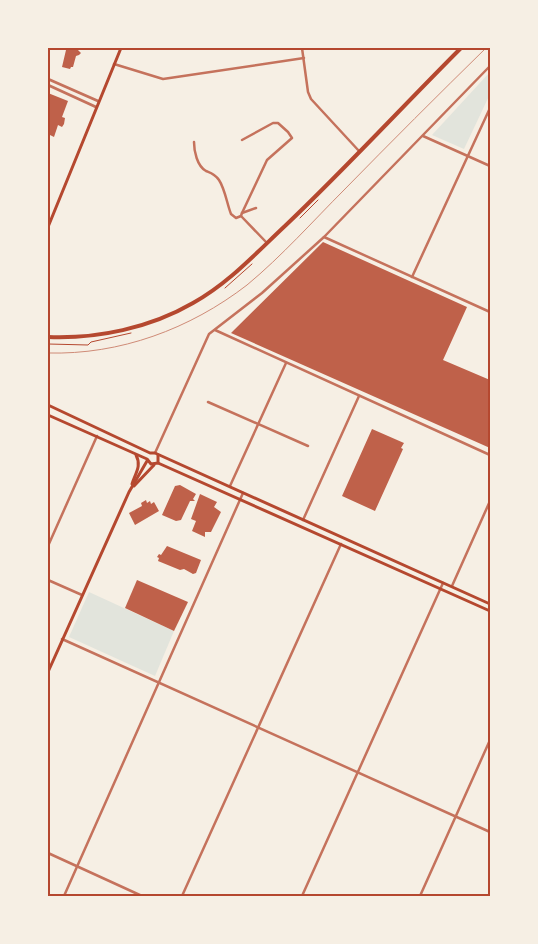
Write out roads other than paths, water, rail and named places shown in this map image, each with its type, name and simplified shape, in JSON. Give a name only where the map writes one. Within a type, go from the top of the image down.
[{"type":"main road","points":[[48,227],[121,48]]},
{"type":"main road","points":[[48,337],[82,336],[125,330],[158,320],[207,295],[229,279],[312,201],[461,48]]},
{"type":"main road","points":[[48,405],[150,453],[157,454],[490,604]]},
{"type":"main road","points":[[48,415],[97,436],[154,465]]},
{"type":"main road","points":[[129,492],[139,462],[133,453]]},
{"type":"main road","points":[[48,672],[129,492],[150,453]]},
{"type":"main road","points":[[157,454],[158,462]]},
{"type":"main road","points":[[129,492],[158,462]]},
{"type":"main road","points":[[158,462],[490,611]]},
{"type":"main road","points":[[353,549],[355,543]]},
{"type":"street","points":[[302,48],[308,92],[311,99],[359,151]]},
{"type":"street","points":[[114,64],[162,79],[304,58]]},
{"type":"street","points":[[157,454],[209,334],[262,293],[324,237],[490,66]]},
{"type":"street","points":[[48,79],[98,101]]},
{"type":"street","points":[[48,85],[96,106]]},
{"type":"street","points":[[412,277],[490,108]]},
{"type":"street","points":[[242,140],[273,123],[278,123],[292,138],[267,160],[263,175],[242,215]]},
{"type":"street","points":[[423,136],[490,166]]},
{"type":"street","points":[[194,142],[198,160],[204,170],[212,172],[220,180],[231,214],[236,218],[256,208]]},
{"type":"street","points":[[242,215],[267,243]]},
{"type":"street","points":[[324,237],[490,312]]},
{"type":"street","points":[[215,330],[490,455]]},
{"type":"street","points":[[230,487],[286,362]]},
{"type":"street","points":[[303,520],[359,396]]},
{"type":"street","points":[[208,402],[308,446]]},
{"type":"street","points":[[48,546],[97,436]]},
{"type":"street","points":[[64,896],[243,493]]},
{"type":"street","points":[[452,586],[490,502]]},
{"type":"street","points":[[182,896],[341,544]]},
{"type":"street","points":[[48,580],[82,595]]},
{"type":"street","points":[[302,896],[443,582]]},
{"type":"street","points":[[62,640],[490,832]]},
{"type":"street","points":[[420,896],[490,740]]},
{"type":"street","points":[[48,853],[142,896]]},
{"type":"railway","points":[[48,353],[75,352],[128,344],[178,326],[225,301],[260,274],[285,250],[486,48]]}]
